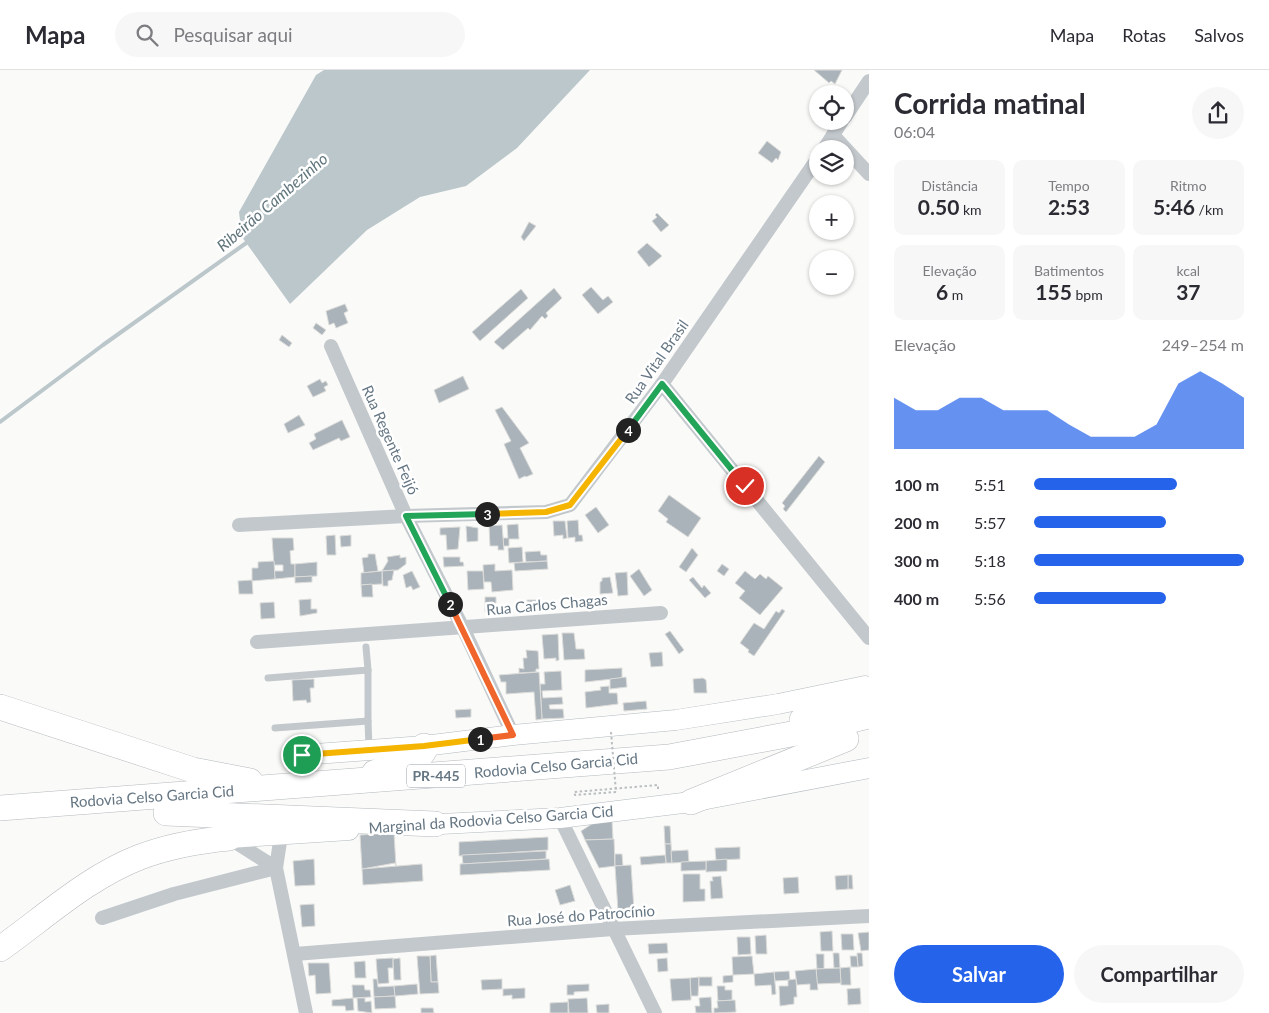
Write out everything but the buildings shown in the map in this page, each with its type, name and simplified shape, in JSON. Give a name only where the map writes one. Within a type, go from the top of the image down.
[{"type":"highway","points":[[748,743],[869,692]]},
{"type":"highway","points":[[0,707],[193,770],[282,788]]},
{"type":"highway","name":"Rodovia Celso Garcia Cid","points":[[0,808],[669,757],[748,743],[869,716]]},
{"type":"highway","points":[[691,802],[858,737]]},
{"type":"highway","name":"Rodovia Celso Garcia Cid","points":[[0,823],[166,813],[608,778],[681,770],[858,737]]},
{"type":"highway","points":[[350,782],[421,754],[424,751],[424,746]]},
{"type":"highway","points":[[166,813],[435,824]]},
{"type":"highway","points":[[0,949],[76,893],[115,868],[170,847],[229,838]]},
{"type":"street","points":[[854,104],[869,81]]},
{"type":"street","points":[[830,140],[836,130]]},
{"type":"street","points":[[833,135],[869,174]]},
{"type":"street","name":"Rua Vital Brasil","points":[[239,526],[406,516],[546,512],[570,505],[662,384],[809,171]]},
{"type":"street","name":"Rua Regente Feijó","points":[[331,346],[406,516],[463,628],[513,735]]},
{"type":"street","points":[[662,384],[869,638]]},
{"type":"street","name":"Rua Carlos Chagas","points":[[257,642],[660,613]]},
{"type":"street","points":[[302,755],[424,746],[513,735],[676,720],[778,704],[869,685]]},
{"type":"street","name":"Marginal da Rodovia Celso Garcia Cid","points":[[229,838],[435,824],[560,818],[691,802],[869,768]]},
{"type":"street","points":[[560,818],[612,929],[655,1013]]},
{"type":"street","points":[[281,835],[276,868],[306,1013]]},
{"type":"street","points":[[229,838],[276,868]]},
{"type":"street","points":[[102,918],[174,894],[276,868]]},
{"type":"street","name":"Rua José do Patrocínio","points":[[295,954],[612,929],[869,916]]},
{"type":"lane","points":[[366,647],[369,751]]},
{"type":"lane","points":[[268,678],[368,670]]},
{"type":"lane","points":[[275,728],[368,721]]},
{"type":"path","points":[[611,732],[616,792],[575,795],[574,792],[658,785],[658,793]]},
{"type":"path","points":[[594,798],[622,796]]},
{"type":"water","points":[[324,70],[590,70],[517,148],[466,186],[420,197],[367,230],[290,304],[242,237],[239,212],[316,75]]},
{"type":"waterway","name":"Ribeirão Cambezinho","points":[[0,422],[103,345],[249,241]]},
{"type":"route","points":[[302,755],[424,746],[513,735],[463,628],[406,516],[546,512],[570,505],[662,384],[745,486]]}]
